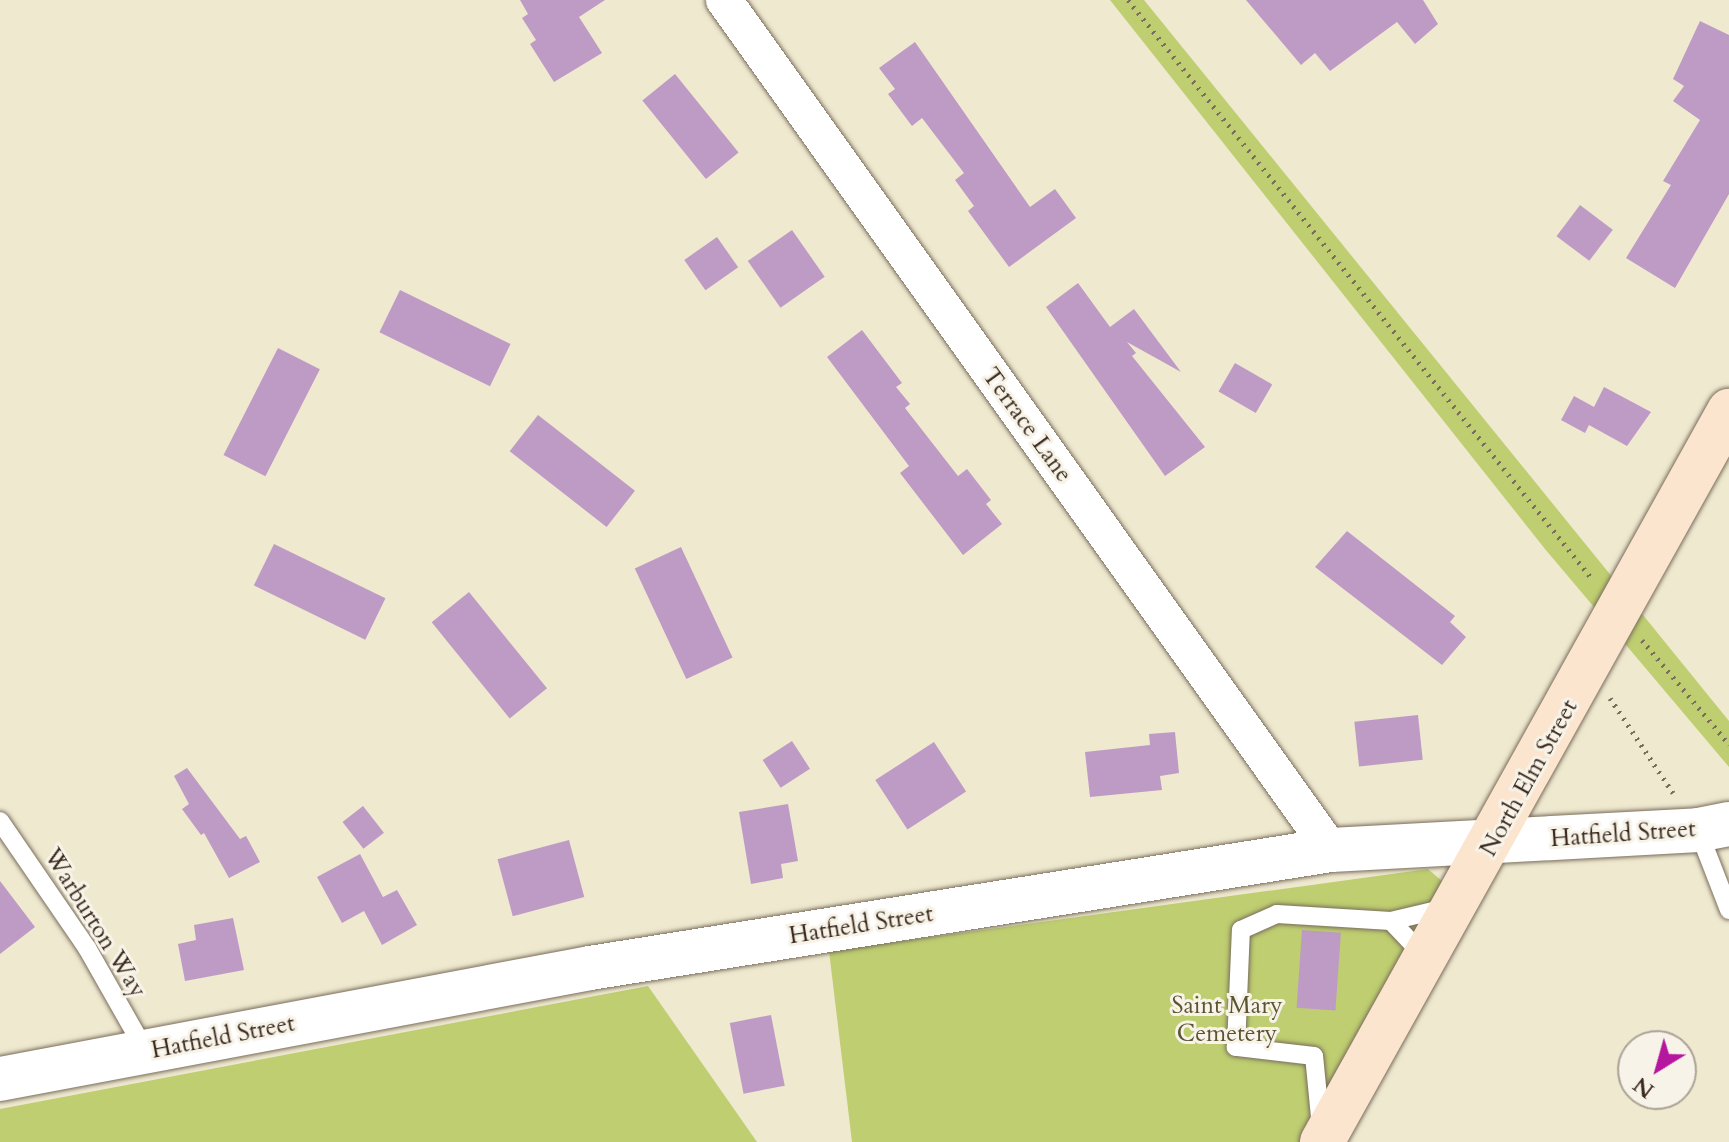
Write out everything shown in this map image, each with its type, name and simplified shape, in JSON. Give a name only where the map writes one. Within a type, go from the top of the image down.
[{"type":"main road","name":"North Elm Street","points":[[1322,1142],[1493,843],[1729,411]]},
{"type":"street","name":"Terrace Lane","points":[[724,0],[1331,850]]},
{"type":"street","name":"Hatfield Street","points":[[0,1079],[590,968],[1331,850],[1493,843],[1714,827]]},
{"type":"lane","name":"Warburton Way","points":[[0,821],[87,948],[146,1052]]},
{"type":"lane","points":[[1714,827],[1729,910]]},
{"type":"lane","points":[[1322,1142],[1314,1056],[1236,1047],[1241,930],[1277,914],[1391,921],[1458,905]]},
{"type":"lane","points":[[1391,921],[1427,959]]},
{"type":"path","points":[[1128,0],[1601,590]]},
{"type":"path","points":[[1638,634],[1729,744]]},
{"type":"path","points":[[1590,667],[1714,827]]},
{"type":"green space","points":[[1110,0],[1144,0],[1729,721],[1729,767],[1545,549]]},
{"type":"green space","name":"Saint Mary Cemetery","points":[[1428,869],[1443,882],[1303,1142],[852,1142],[829,951]]},
{"type":"green space","points":[[648,986],[757,1142],[0,1142],[0,1109]]},
{"type":"building","points":[[520,0],[605,0],[579,17],[602,53],[554,82],[530,44],[536,40],[522,18],[528,14]]},
{"type":"building","points":[[1246,0],[1423,0],[1438,24],[1415,44],[1397,22],[1330,71],[1315,53],[1301,65]]},
{"type":"building","points":[[1700,21],[1729,35],[1729,194],[1675,288],[1626,258],[1671,185],[1663,181],[1700,120],[1673,101],[1684,86],[1673,79]]},
{"type":"building","points":[[915,42],[1030,207],[1055,189],[1076,218],[1009,267],[968,211],[974,206],[955,180],[964,173],[922,118],[912,126],[888,94],[895,89],[879,68]]},
{"type":"building","points":[[675,74],[739,152],[706,179],[642,100]]},
{"type":"building","points":[[1580,205],[1613,230],[1589,261],[1557,236]]},
{"type":"building","points":[[792,230],[825,277],[780,308],[748,261]]},
{"type":"building","points":[[717,237],[738,267],[705,290],[684,260]]},
{"type":"building","points":[[1078,283],[1110,327],[1134,309],[1181,372],[1127,342],[1136,353],[1132,356],[1205,447],[1165,476],[1046,307]]},
{"type":"building","points":[[400,290],[511,344],[490,386],[379,332]]},
{"type":"building","points":[[862,330],[902,383],[896,387],[910,404],[905,408],[958,476],[967,469],[991,500],[986,504],[1002,524],[963,555],[900,473],[909,466],[827,357]]},
{"type":"building","points":[[278,348],[320,369],[265,476],[224,455]]},
{"type":"building","points":[[1235,363],[1272,384],[1256,413],[1218,392]]},
{"type":"building","points":[[1604,387],[1651,412],[1627,446],[1589,425],[1585,433],[1561,420],[1574,396],[1594,407]]},
{"type":"building","points":[[538,415],[635,491],[607,527],[510,451]]},
{"type":"building","points":[[1347,531],[1455,616],[1450,622],[1466,637],[1442,665],[1315,567]]},
{"type":"building","points":[[274,544],[385,598],[365,640],[254,585]]},
{"type":"building","points":[[681,547],[733,658],[686,679],[635,569]]},
{"type":"building","points":[[469,592],[547,688],[510,719],[432,622]]},
{"type":"building","points":[[1418,715],[1423,760],[1359,766],[1354,722]]},
{"type":"building","points":[[1175,732],[1179,773],[1160,776],[1162,790],[1090,797],[1085,752],[1150,745],[1149,734]]},
{"type":"building","points":[[792,741],[810,769],[781,788],[763,760]]},
{"type":"building","points":[[934,742],[966,791],[907,830],[875,780]]},
{"type":"building","points":[[187,768],[240,839],[246,836],[260,862],[229,878],[204,833],[201,835],[182,809],[189,804],[174,776]]},
{"type":"building","points":[[788,804],[798,861],[781,864],[783,878],[751,884],[739,812]]},
{"type":"building","points":[[363,806],[384,833],[363,849],[343,822]]},
{"type":"building","points":[[569,840],[584,897],[513,916],[498,859]]},
{"type":"building","points":[[360,854],[383,897],[397,890],[417,925],[382,945],[364,911],[342,923],[317,877]]},
{"type":"building","points":[[0,881],[35,927],[0,954]]},
{"type":"building","points":[[233,918],[244,970],[185,981],[178,944],[196,940],[194,925]]},
{"type":"building","points":[[1302,930],[1341,933],[1335,1011],[1297,1008]]},
{"type":"building","points":[[771,1015],[785,1086],[744,1094],[730,1023]]}]
